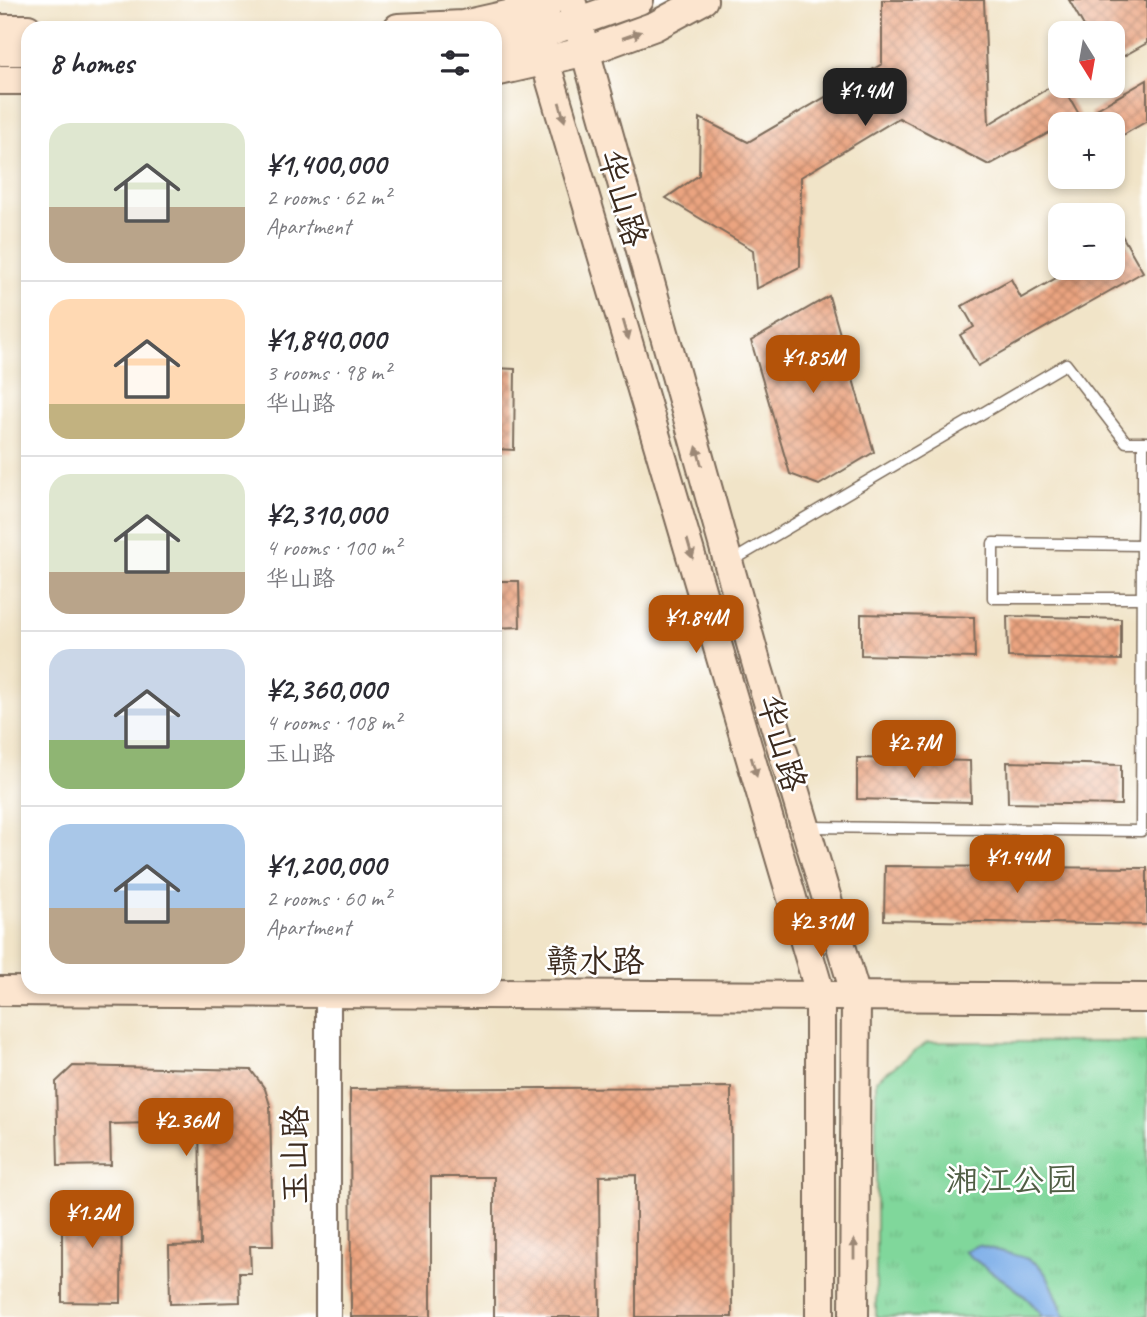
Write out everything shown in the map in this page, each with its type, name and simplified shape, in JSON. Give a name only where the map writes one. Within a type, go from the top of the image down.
[{"type":"main road","points":[[502,41],[573,7],[639,0]]},
{"type":"main road","points":[[502,26],[536,27],[587,51],[656,26],[703,0]]},
{"type":"main road","name":"华山路","points":[[573,7],[729,563],[854,990],[854,1317]]},
{"type":"main road","points":[[502,64],[536,27]]},
{"type":"main road","name":"华山路","points":[[536,27],[819,990],[820,1317]]},
{"type":"main road","points":[[0,29],[21,29]]},
{"type":"main road","points":[[0,51],[21,51]]},
{"type":"main road","points":[[0,80],[21,80]]},
{"type":"main road","name":"赣水路","points":[[0,979],[21,984]]},
{"type":"main road","name":"赣水路","points":[[502,983],[819,990]]},
{"type":"main road","name":"赣水路","points":[[502,992],[854,990],[1147,983]]},
{"type":"main road","name":"赣水路","points":[[0,991],[21,988]]},
{"type":"main road","name":"赣水路","points":[[854,990],[1147,998]]},
{"type":"street","name":"玉山路","points":[[328,994],[328,1317]]},
{"type":"lane","points":[[729,563],[1066,364],[1126,442],[1145,442],[1141,831],[805,827]]},
{"type":"lane","points":[[1142,545],[993,543],[993,598],[1142,598]]},
{"type":"green space","name":"湘江公园","points":[[928,1042],[1147,1042],[1147,1317],[876,1317],[876,1080]]},
{"type":"water","points":[[978,1245],[1036,1264],[1050,1281],[1065,1317],[1042,1317],[1026,1297],[964,1251]]},
{"type":"building","points":[[882,0],[984,0],[989,124],[1048,88],[1048,98],[1070,98],[1078,112],[1048,112],[1048,133],[989,165],[899,118],[801,177],[800,267],[756,289],[753,250],[666,198],[699,175],[700,118],[748,142],[882,64]]},
{"type":"building","points":[[1069,0],[1147,0],[1147,43],[1125,55],[1125,21],[1081,21]]},
{"type":"building","points":[[1147,80],[1147,121],[1125,134],[1125,112],[1092,112],[1116,98],[1125,98],[1125,93]]},
{"type":"building","points":[[1125,241],[1143,272],[978,366],[960,335],[974,327],[962,306],[1011,279],[1021,298],[1052,280],[1125,280]]},
{"type":"building","points":[[829,296],[874,452],[819,485],[790,474],[751,341]]},
{"type":"building","points":[[502,368],[515,369],[514,450],[502,449]]},
{"type":"building","points":[[502,581],[519,581],[520,627],[502,628]]},
{"type":"building","points":[[861,614],[974,617],[975,658],[861,655]]},
{"type":"building","points":[[1007,616],[1121,619],[1121,660],[1008,657]]},
{"type":"building","points":[[857,758],[970,761],[971,802],[857,799]]},
{"type":"building","points":[[1007,762],[1121,765],[1121,805],[1008,803]]},
{"type":"building","points":[[885,866],[1147,868],[1147,925],[884,920]]},
{"type":"building","points":[[73,1066],[251,1070],[265,1089],[270,1105],[273,1246],[250,1246],[251,1273],[239,1273],[240,1302],[170,1304],[169,1246],[201,1245],[199,1122],[110,1124],[111,1165],[58,1166],[56,1082]]},
{"type":"building","points":[[731,1087],[732,1317],[636,1317],[636,1175],[599,1176],[600,1317],[494,1317],[494,1177],[431,1177],[431,1317],[351,1317],[350,1089]]},
{"type":"building","points":[[62,1198],[122,1198],[121,1303],[62,1302]]}]
